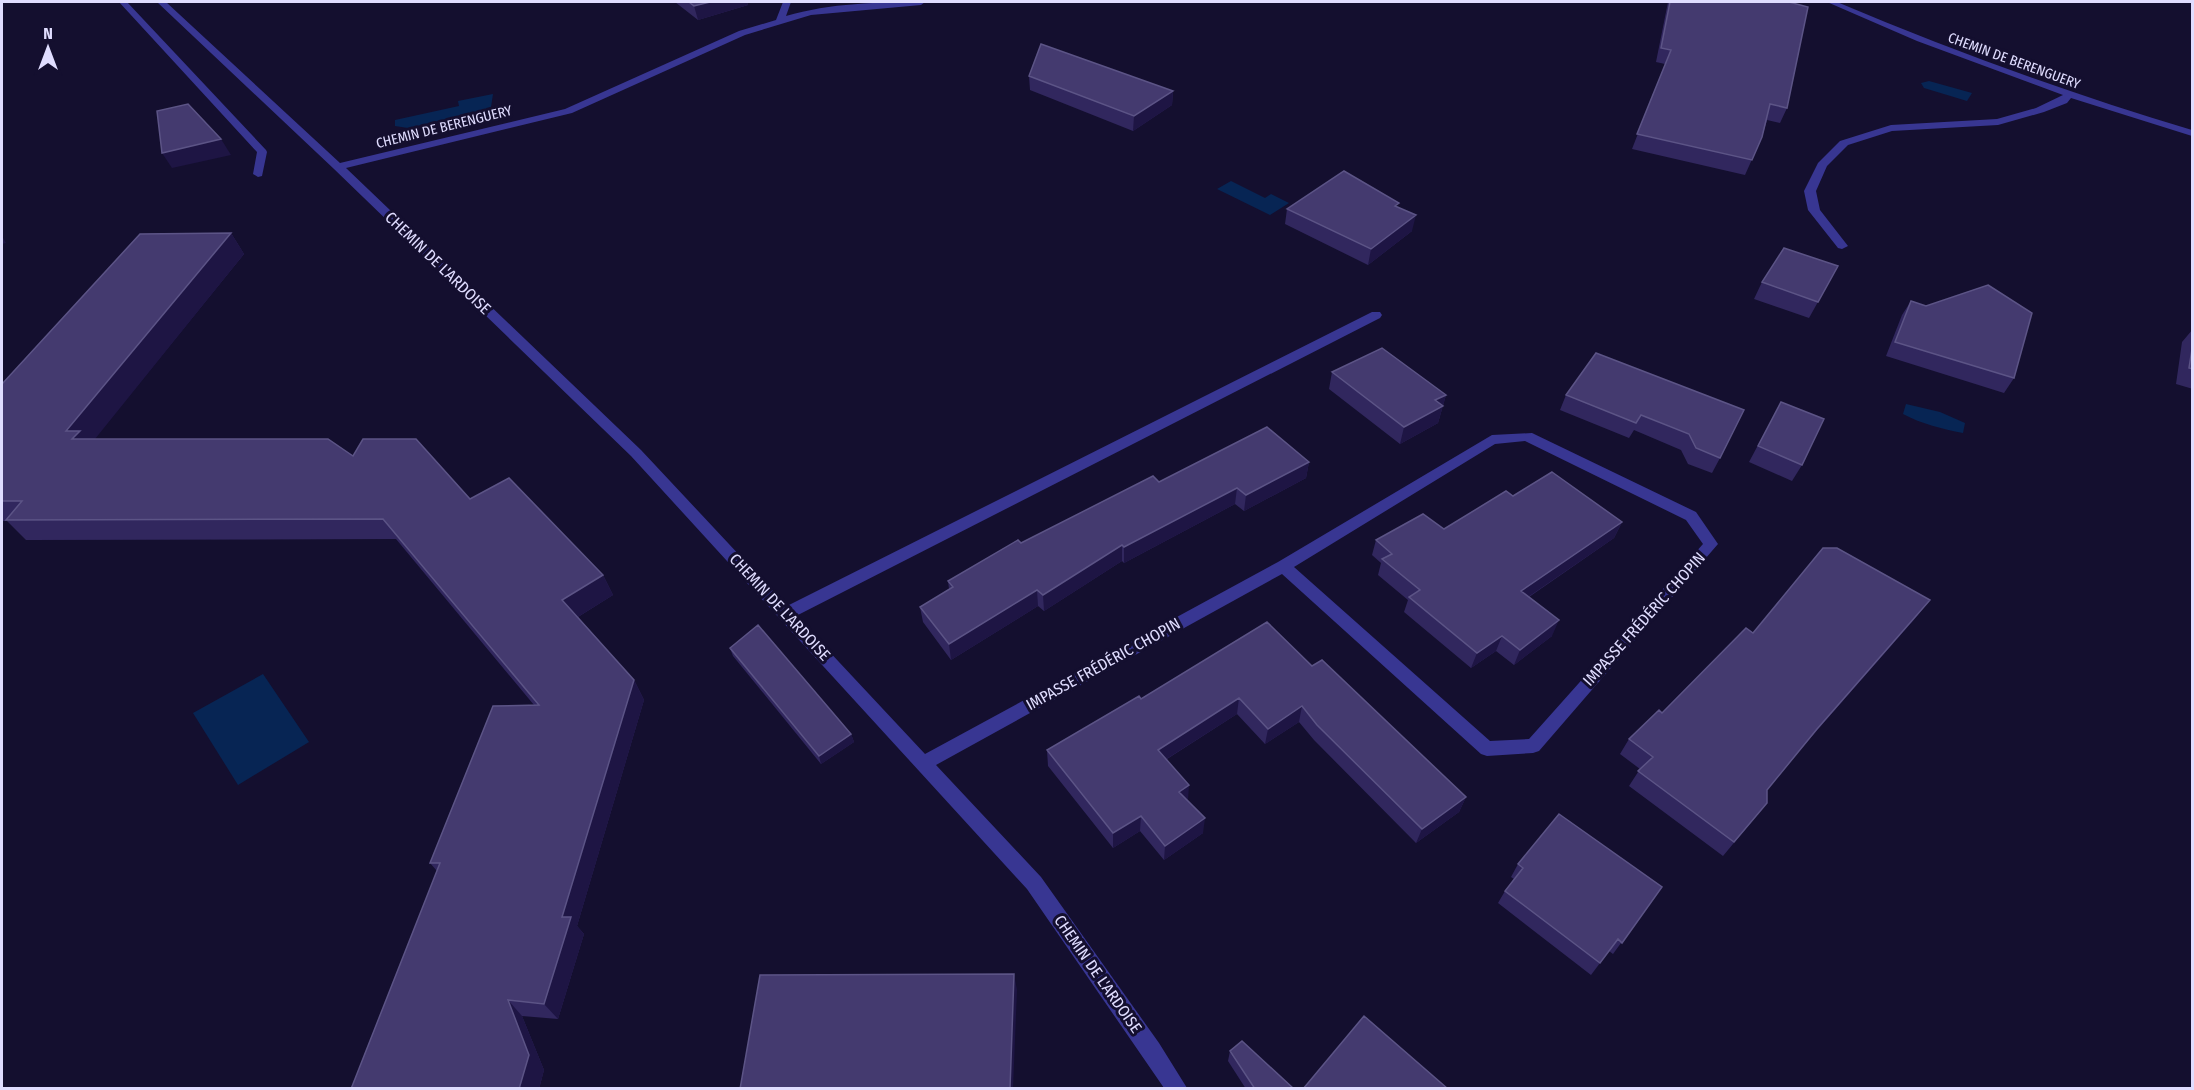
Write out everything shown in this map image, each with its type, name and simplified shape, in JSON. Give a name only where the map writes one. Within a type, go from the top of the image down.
[{"type":"street","points":[[123,2],[262,152],[258,174]]},
{"type":"street","points":[[160,2],[338,167]]},
{"type":"street","points":[[780,21],[787,2]]},
{"type":"street","name":"CHEMIN DE BERENGUERY","points":[[338,167],[568,111],[742,33],[810,12],[921,2]]},
{"type":"street","name":"CHEMIN DE BERENGUERY","points":[[1831,2],[1966,59],[2069,95],[2193,133]]},
{"type":"street","points":[[1842,246],[1814,210],[1810,191],[1822,165],[1844,143],[1891,128],[1998,122],[2040,110],[2063,101],[2069,95]]},
{"type":"street","name":"CHEMIN DE L'ARDOISE","points":[[338,167],[636,453],[787,613],[1034,882],[1152,1050],[1176,1089]]},
{"type":"street","points":[[787,613],[1376,315]]},
{"type":"street","name":"IMPASSE FRÉDÉRIC CHOPIN","points":[[924,763],[1283,566],[1492,440],[1527,436],[1691,516],[1711,544],[1533,746],[1487,749],[1283,566]]},
{"type":"water","points":[[1929,81],[1972,93],[1967,101],[1924,88],[1921,83]]},
{"type":"water","points":[[493,94],[491,107],[480,112],[408,128],[395,126],[395,120],[459,106],[458,101]]},
{"type":"water","points":[[1231,181],[1265,198],[1271,194],[1289,203],[1270,215],[1217,189]]},
{"type":"water","points":[[1906,404],[1940,412],[1965,423],[1963,433],[1932,426],[1903,414]]},
{"type":"water","points":[[263,674],[309,742],[238,785],[193,713]]},
{"type":"building","points":[[689,2],[710,2],[694,6]]},
{"type":"building","points":[[1670,2],[1789,2],[1808,7],[1787,108],[1770,104],[1762,137],[1752,160],[1637,134],[1671,50],[1661,48]]},
{"type":"building","points":[[1041,44],[1173,91],[1134,116],[1029,76]]},
{"type":"building","points":[[188,104],[221,139],[162,153],[157,111]]},
{"type":"building","points":[[1344,171],[1399,203],[1395,206],[1416,215],[1371,249],[1287,209]]},
{"type":"building","points":[[231,233],[66,431],[80,431],[72,439],[328,439],[353,456],[363,439],[416,439],[470,499],[509,478],[603,575],[562,600],[634,680],[562,917],[571,917],[544,1004],[508,1000],[529,1055],[519,1089],[351,1089],[440,863],[430,863],[493,706],[539,705],[383,519],[6,520],[22,501],[2,501],[2,384],[140,234]]},
{"type":"building","points":[[1784,248],[1838,266],[1818,302],[1762,282]]},
{"type":"building","points":[[1988,285],[2032,313],[2014,378],[1895,342],[1911,301],[1926,306]]},
{"type":"building","points":[[2193,343],[2193,369],[2189,368]]},
{"type":"building","points":[[1382,348],[1446,395],[1435,400],[1443,406],[1404,427],[1332,372]]},
{"type":"building","points":[[1596,353],[1744,410],[1720,458],[1696,448],[1689,434],[1641,415],[1636,423],[1566,395]]},
{"type":"building","points":[[1781,402],[1824,419],[1802,465],[1758,446]]},
{"type":"building","points":[[1267,427],[1309,462],[1246,495],[1237,488],[1124,547],[1122,545],[1043,595],[1037,590],[949,644],[920,607],[953,587],[948,581],[1018,540],[1021,543],[1153,476],[1159,482]]},
{"type":"building","points":[[1552,472],[1622,522],[1521,591],[1559,620],[1520,650],[1502,636],[1477,653],[1409,597],[1420,590],[1382,559],[1392,554],[1376,540],[1423,514],[1444,529],[1506,491],[1513,496]]},
{"type":"building","points":[[1823,548],[1837,548],[1930,600],[1767,790],[1767,803],[1734,842],[1638,771],[1653,757],[1629,739],[1659,710],[1662,713],[1746,628],[1753,633]]},
{"type":"building","points":[[1267,622],[1312,666],[1322,660],[1466,797],[1422,829],[1317,725],[1302,706],[1268,729],[1239,698],[1158,750],[1189,785],[1179,792],[1205,818],[1165,846],[1141,816],[1113,833],[1047,750],[1139,696],[1141,699]]},
{"type":"building","points":[[758,625],[851,734],[819,756],[730,648]]},
{"type":"building","points":[[1559,814],[1662,887],[1622,943],[1618,939],[1600,963],[1505,891],[1523,868],[1518,864]]},
{"type":"building","points":[[1014,974],[1010,1089],[740,1089],[760,975]]},
{"type":"building","points":[[1364,1016],[1448,1089],[1303,1089]]},
{"type":"building","points":[[1242,1041],[1294,1089],[1255,1089],[1230,1051]]}]
